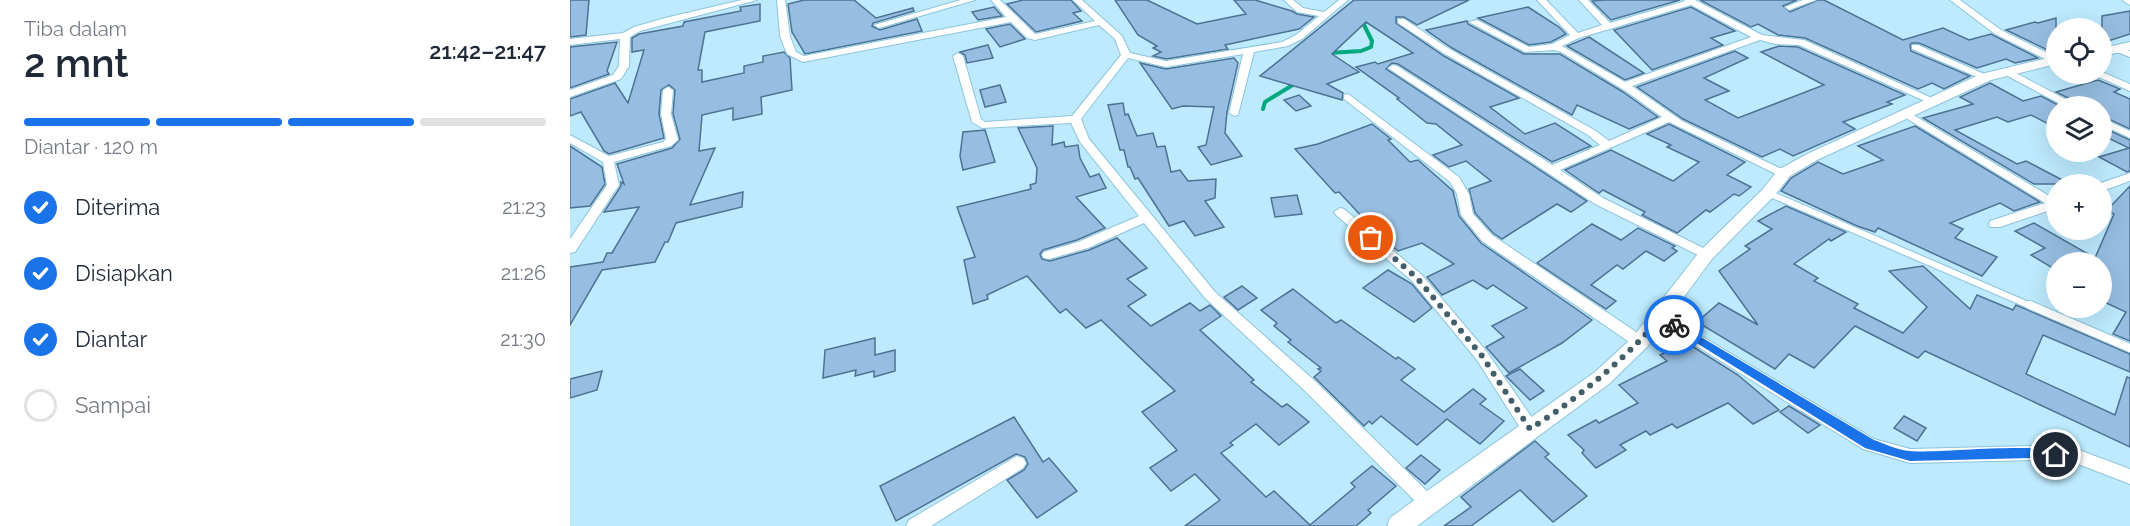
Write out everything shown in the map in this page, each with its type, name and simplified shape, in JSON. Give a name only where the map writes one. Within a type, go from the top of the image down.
[{"type":"street","points":[[570,42],[625,36],[637,29],[668,20],[735,2],[753,0]]},
{"type":"street","points":[[781,0],[785,36],[792,54],[802,59],[1015,18]]},
{"type":"street","points":[[879,25],[971,0]]},
{"type":"street","points":[[995,0],[1030,36],[1035,37],[1101,22]]},
{"type":"street","points":[[1078,0],[1119,38],[1126,55]]},
{"type":"street","points":[[1287,0],[1300,10],[1327,15]]},
{"type":"street","points":[[1126,55],[1166,64],[1285,44],[1299,37],[1344,0]]},
{"type":"street","points":[[1541,0],[1576,36]]},
{"type":"street","points":[[1583,0],[1608,26]]},
{"type":"street","points":[[1789,7],[1812,0]]},
{"type":"street","points":[[1954,0],[1998,32],[2046,56]]},
{"type":"street","points":[[2126,0],[2130,2]]},
{"type":"street","points":[[1474,22],[1528,50],[1554,47],[1576,36],[1690,1],[1759,37],[1775,41],[1802,42],[1931,100]]},
{"type":"street","points":[[1401,21],[1448,52],[1592,133],[1608,146]]},
{"type":"street","points":[[570,94],[618,77],[624,66],[625,36]]},
{"type":"street","points":[[1151,61],[1168,56],[1299,37]]},
{"type":"street","points":[[1625,85],[1759,37]]},
{"type":"street","points":[[1554,47],[1564,50],[1625,85],[1670,117],[1736,152],[1784,173]]},
{"type":"street","points":[[1915,47],[1986,77]]},
{"type":"street","points":[[1234,113],[1249,51]]},
{"type":"street","points":[[958,56],[976,120],[982,126],[1076,119],[1126,55]]},
{"type":"street","points":[[1399,526],[1602,378],[1640,342],[1662,317],[1706,255],[1768,193],[1784,173],[1812,157],[1931,100],[1986,77],[2046,62]]},
{"type":"street","points":[[1393,69],[1599,201],[1706,255]]},
{"type":"street","points":[[2006,71],[2052,96]]},
{"type":"street","points":[[2112,80],[2130,87]]},
{"type":"street","points":[[570,138],[608,160],[667,144],[672,140],[666,114],[668,90]]},
{"type":"street","points":[[1348,97],[1431,164],[1455,180],[1462,194],[1467,215],[1486,238],[1640,342]]},
{"type":"street","points":[[1905,113],[2046,198]]},
{"type":"street","points":[[1550,170],[1670,117]]},
{"type":"street","points":[[1076,119],[1084,140],[1210,295],[1309,386],[1428,503]]},
{"type":"street","points":[[2112,126],[2130,135]]},
{"type":"street","points":[[570,249],[613,185],[608,160]]},
{"type":"street","points":[[2112,183],[2130,177]]},
{"type":"street","points":[[1995,224],[2046,207]]},
{"type":"street","points":[[1340,212],[1417,278],[1482,356],[1530,429]]},
{"type":"street","points":[[1049,255],[1083,245],[1147,217]]},
{"type":"street","points":[[1662,317],[1869,444],[1910,456],[2032,453],[2079,457],[2130,477]]},
{"type":"street","points":[[915,526],[1017,463]]},
{"type":"lane","points":[[1768,193],[2130,348]]},
{"type":"building","points":[[570,0],[589,0],[586,35],[570,37]]},
{"type":"building","points":[[804,0],[854,0],[876,18],[913,8],[914,11],[873,23],[872,26],[880,30],[917,19],[922,31],[805,54],[792,32],[788,4]]},
{"type":"building","points":[[1023,0],[1071,0],[1081,11],[1073,13],[1082,21],[1036,32],[1007,4]]},
{"type":"building","points":[[1115,0],[1147,0],[1197,24],[1246,14],[1234,0],[1255,0],[1297,14],[1314,17],[1299,29],[1225,45],[1228,49],[1166,59],[1153,56],[1161,52],[1153,48],[1157,46],[1138,35]]},
{"type":"building","points":[[1354,0],[1469,0],[1417,25],[1404,17],[1396,17],[1396,23],[1444,56],[1519,98],[1490,107],[1525,134],[1555,123],[1591,146],[1552,162],[1398,64],[1392,63],[1386,69],[1587,201],[1571,212],[1557,204],[1502,239],[1493,233],[1475,213],[1469,189],[1491,181],[1466,161],[1449,167],[1433,155],[1462,145],[1436,124],[1427,123],[1397,99],[1399,98],[1356,67],[1375,62],[1378,64],[1413,53],[1366,22],[1332,54],[1359,72],[1327,84],[1343,93],[1342,100],[1260,76]]},
{"type":"building","points":[[1680,0],[1611,20],[1592,1]]},
{"type":"building","points":[[1700,0],[1797,0],[1783,6],[1790,12],[1818,0],[1824,0],[1903,40],[1943,28],[1969,40],[1991,34],[2038,58],[2015,63],[2006,59],[1977,68],[1919,43],[1912,43],[1911,51],[1970,76],[1944,89],[1932,83],[1918,89],[1805,38],[1778,35],[1758,24],[1751,27]]},
{"type":"building","points":[[760,4],[760,21],[705,32],[698,70],[702,70],[702,82],[744,73],[744,66],[763,62],[763,56],[784,52],[790,58],[792,90],[761,97],[762,114],[733,120],[733,108],[702,115],[699,151],[715,148],[690,205],[743,192],[742,207],[676,223],[668,242],[665,242],[655,262],[602,270],[570,325],[570,267],[603,262],[607,253],[612,253],[639,207],[604,212],[621,186],[621,182],[624,184],[617,164],[672,148],[680,139],[673,114],[675,90],[669,85],[661,90],[659,114],[664,138],[609,154],[604,151],[581,112],[570,116],[570,99],[615,83],[628,103],[644,50],[632,52],[632,38],[639,34],[683,26],[684,22],[741,11],[740,7]]},
{"type":"building","points":[[994,7],[1002,16],[978,20],[972,12]]},
{"type":"building","points":[[1528,7],[1566,34],[1551,42],[1529,45],[1478,18]]},
{"type":"building","points":[[1691,7],[1735,31],[1711,38],[1723,45],[1652,70],[1614,30]]},
{"type":"building","points":[[2130,11],[2130,34],[2112,40],[2112,18],[2102,18],[2102,16]]},
{"type":"building","points":[[1467,21],[1468,24],[1524,54],[1560,54],[1623,92],[1658,117],[1629,129],[1577,105],[1572,115],[1452,48],[1426,30]]},
{"type":"building","points":[[2046,21],[2046,49],[2006,30],[2035,22]]},
{"type":"building","points":[[1010,24],[1025,39],[1000,47],[986,29]]},
{"type":"building","points":[[1589,37],[1644,73],[1625,80],[1567,46]]},
{"type":"building","points":[[617,42],[607,71],[609,74],[570,88],[570,47]]},
{"type":"building","points":[[988,45],[993,58],[967,63],[965,55],[960,52]]},
{"type":"building","points":[[1779,46],[1798,47],[1905,95],[1887,102],[1892,104],[1843,122],[1855,129],[1793,156],[1780,149],[1762,157],[1683,119],[1637,87],[1735,51],[1748,58],[1704,78],[1729,91],[1705,100],[1738,118],[1824,85],[1761,52]]},
{"type":"building","points":[[1234,58],[1238,63],[1227,112],[1225,133],[1242,156],[1211,165],[1198,147],[1206,145],[1214,107],[1183,106],[1172,109],[1140,63],[1166,69]]},
{"type":"building","points":[[1990,83],[2023,101],[2041,96],[2046,99],[2046,123],[2031,115],[2008,122],[1997,117],[1955,130],[2017,164],[2026,161],[2051,174],[2046,174],[2046,184],[2034,184],[1923,118],[1973,104],[1960,97]]},
{"type":"building","points":[[2084,84],[2108,84],[2120,89],[2114,92],[2130,99],[2130,129],[2112,121],[2112,96],[2064,96],[2056,92]]},
{"type":"building","points":[[1000,85],[1006,102],[985,107],[980,90]]},
{"type":"building","points":[[1299,95],[1311,106],[1296,111],[1284,100]]},
{"type":"building","points":[[1123,103],[1125,115],[1128,114],[1137,136],[1153,133],[1157,147],[1165,146],[1171,172],[1180,170],[1188,181],[1216,179],[1215,198],[1205,201],[1224,227],[1195,236],[1184,221],[1169,226],[1138,178],[1135,179],[1128,167],[1124,150],[1120,150],[1108,105]]},
{"type":"building","points":[[1372,124],[1391,139],[1388,140],[1410,162],[1418,160],[1453,191],[1459,216],[1481,243],[1592,320],[1562,343],[1509,373],[1486,347],[1504,337],[1492,326],[1527,308],[1493,285],[1487,289],[1473,280],[1442,295],[1427,277],[1454,264],[1422,243],[1398,251],[1380,236],[1339,192],[1335,193],[1295,149],[1318,144]]},
{"type":"building","points":[[1669,124],[1745,162],[1727,175],[1751,187],[1739,196],[1734,194],[1710,212],[1706,210],[1677,233],[1642,215],[1645,212],[1603,190],[1599,193],[1565,170],[1611,150],[1673,181],[1699,162],[1667,147],[1671,145],[1647,134]]},
{"type":"building","points":[[1053,126],[1052,145],[1064,142],[1065,147],[1078,145],[1080,158],[1090,177],[1099,174],[1106,188],[1076,197],[1105,228],[1077,240],[1043,250],[1040,254],[1042,259],[1050,261],[1089,250],[1117,238],[1147,268],[1127,279],[1146,295],[1128,306],[1151,326],[1190,303],[1200,311],[1210,305],[1221,316],[1200,330],[1254,380],[1251,382],[1282,407],[1287,404],[1309,422],[1279,445],[1256,424],[1230,443],[1233,445],[1221,453],[1266,497],[1274,491],[1310,525],[1355,487],[1351,483],[1372,466],[1396,486],[1368,510],[1371,513],[1356,526],[1185,526],[1220,500],[1195,474],[1171,491],[1150,468],[1177,450],[1142,412],[1175,391],[1101,320],[1086,328],[1066,309],[1060,313],[1027,276],[987,295],[988,299],[973,304],[964,260],[975,257],[957,207],[1031,189],[1030,185],[1036,183],[1037,168],[1018,128]]},
{"type":"building","points":[[1915,126],[2040,202],[2014,211],[2000,203],[1950,223],[1963,229],[1955,238],[1997,257],[1982,276],[1878,228],[1875,232],[1857,226],[1781,191],[1791,178],[1818,162],[1843,174],[1883,160],[1858,146]]},
{"type":"building","points":[[985,130],[995,162],[963,170],[960,156],[963,132]]},
{"type":"building","points":[[2112,132],[2130,140],[2130,171],[2127,172],[2108,162],[2112,162],[2112,153],[2129,148],[2112,140]]},
{"type":"building","points":[[570,146],[602,167],[605,184],[590,206],[570,208]]},
{"type":"building","points":[[2130,186],[2130,341],[2113,334],[2126,312],[2112,306],[2112,252],[2098,252],[2103,240],[2112,240],[2114,214],[2112,205]]},
{"type":"building","points":[[1297,195],[1302,214],[1275,217],[1271,198]]},
{"type":"building","points":[[1786,206],[1846,232],[1831,241],[1829,239],[1794,264],[1818,278],[1814,281],[1858,304],[1854,308],[1903,333],[1927,307],[1889,271],[1923,266],[1970,309],[1977,295],[2013,310],[2016,305],[2130,354],[2130,372],[2043,335],[2026,374],[2115,415],[2127,377],[2130,378],[2130,447],[1925,351],[1918,358],[1855,326],[1814,368],[1789,354],[1775,369],[1697,322],[1719,303],[1758,325],[1719,271],[1750,249],[1745,246],[1772,229],[1758,221]]},
{"type":"building","points":[[2034,223],[2046,230],[2046,240],[2064,240],[2085,252],[2046,252],[2046,264],[2031,255],[2045,248],[2015,231]]},
{"type":"building","points":[[1592,224],[1621,240],[1638,228],[1675,246],[1672,248],[1677,251],[1664,261],[1646,251],[1623,269],[1617,265],[1591,285],[1616,301],[1606,309],[1537,263]]},
{"type":"building","points":[[1388,270],[1412,284],[1432,308],[1414,322],[1363,288]]},
{"type":"building","points":[[1242,286],[1257,298],[1238,310],[1224,297]]},
{"type":"building","points":[[1293,289],[1336,323],[1341,320],[1396,359],[1398,357],[1415,369],[1401,380],[1444,412],[1473,389],[1486,399],[1480,404],[1504,421],[1480,444],[1447,419],[1417,445],[1381,416],[1372,424],[1369,421],[1364,426],[1314,377],[1321,371],[1318,369],[1321,368],[1288,342],[1291,340],[1274,326],[1277,323],[1261,310]]},
{"type":"building","points":[[875,338],[875,355],[895,350],[895,371],[874,377],[874,371],[855,376],[856,370],[823,378],[825,350]]},
{"type":"building","points":[[1687,343],[1738,375],[1779,410],[1753,424],[1728,403],[1677,428],[1672,424],[1650,435],[1646,431],[1620,445],[1626,450],[1596,468],[1582,453],[1584,450],[1568,435],[1596,420],[1599,423],[1638,403],[1619,385],[1667,361],[1660,355]]},
{"type":"building","points":[[1520,369],[1544,391],[1530,400],[1506,376]]},
{"type":"building","points":[[602,371],[597,390],[570,398],[570,379]]},
{"type":"building","points":[[1789,406],[1820,425],[1808,433],[1780,412]]},
{"type":"building","points":[[1904,416],[1926,428],[1917,441],[1894,428]]},
{"type":"building","points":[[1014,417],[1043,462],[1049,458],[1077,491],[1037,518],[1007,480],[1024,470],[1028,464],[1025,457],[1016,454],[896,521],[880,486]]},
{"type":"building","points":[[1535,441],[1549,454],[1545,457],[1587,496],[1553,522],[1520,490],[1471,526],[1444,526],[1471,507],[1461,497]]},
{"type":"building","points":[[1421,455],[1440,470],[1425,484],[1406,468]]},
{"type":"waterway","points":[[1328,53],[1361,51],[1371,47],[1372,41],[1363,23],[1368,21]]},
{"type":"waterway","points":[[1263,109],[1265,102],[1296,83]]},
{"type":"way so far","points":[[1371,238],[1417,278],[1482,356],[1530,429],[1566,406],[1602,378],[1640,342],[1662,317],[1674,325]]},
{"type":"route","points":[[1674,325],[1869,444],[1889,451],[1910,456],[2032,453],[2056,455]]}]
